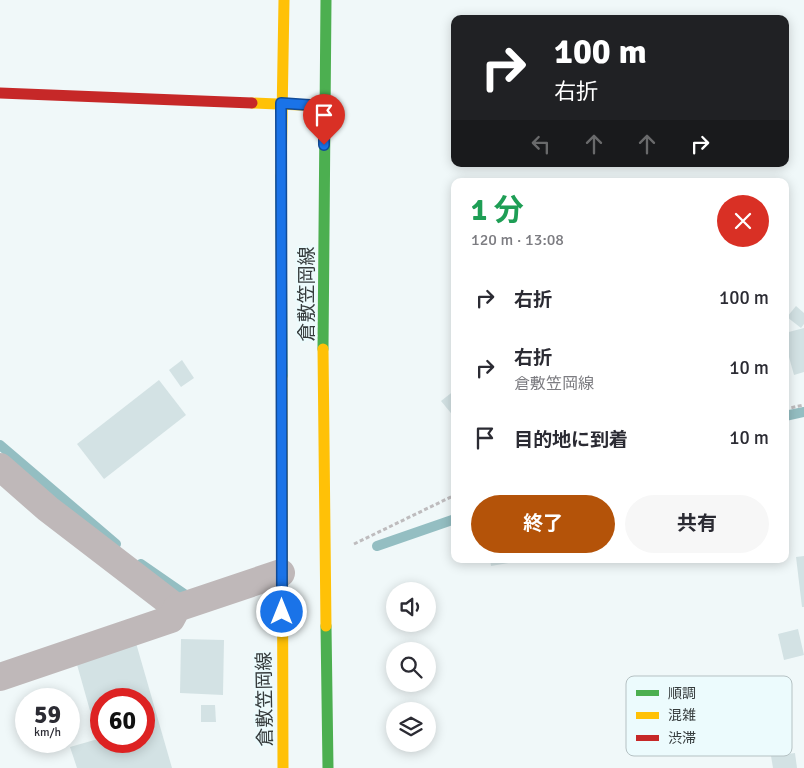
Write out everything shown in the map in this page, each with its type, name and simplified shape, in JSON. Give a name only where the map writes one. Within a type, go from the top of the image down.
[{"type":"main road","name":"倉敷笠岡線","points":[[283,768],[281,103],[284,0]]},
{"type":"main road","name":"倉敷笠岡線","points":[[326,0],[324,106],[325,559],[328,768]]},
{"type":"main road","points":[[0,93],[324,106]]},
{"type":"street","points":[[0,468],[48,508],[189,604]]},
{"type":"street","points":[[0,677],[171,619],[189,604],[281,573]]},
{"type":"path","points":[[789,408],[804,405]]},
{"type":"path","points":[[325,559],[451,497]]},
{"type":"building","points":[[796,306],[804,313],[804,324],[801,328],[789,319],[789,315]]},
{"type":"building","points":[[804,328],[804,372],[794,375],[789,357],[789,332]]},
{"type":"building","points":[[182,360],[194,378],[181,387],[169,370]]},
{"type":"building","points":[[159,380],[186,415],[104,479],[77,444]]},
{"type":"building","points":[[451,393],[451,413],[441,401]]},
{"type":"building","points":[[804,556],[804,607],[802,607],[796,557]]},
{"type":"building","points":[[491,563],[509,563],[491,566]]},
{"type":"building","points":[[798,629],[804,655],[784,660],[778,634]]},
{"type":"building","points":[[181,639],[224,640],[223,695],[180,693]]},
{"type":"building","points":[[136,643],[149,688],[90,688],[90,711],[76,661]]},
{"type":"building","points":[[201,705],[215,705],[216,722],[201,722]]},
{"type":"building","points":[[155,709],[172,768],[77,768],[72,753],[80,753],[80,744],[90,741],[90,753],[155,753]]},
{"type":"building","points":[[792,753],[795,753],[797,768],[773,768],[771,756],[792,756]]},
{"type":"waterway","points":[[789,415],[804,412]]},
{"type":"waterway","points":[[0,445],[116,544]]},
{"type":"waterway","points":[[377,546],[451,520]]},
{"type":"waterway","points":[[141,564],[193,600]]},
{"type":"traffic: fast","points":[[323,349],[326,0]]},
{"type":"traffic: fast","points":[[281,176],[282,376]]},
{"type":"traffic: fast","points":[[326,626],[328,768]]},
{"type":"traffic: slow","points":[[281,176],[284,0]]},
{"type":"traffic: slow","points":[[252,103],[324,106]]},
{"type":"traffic: slow","points":[[323,349],[326,626]]},
{"type":"traffic: slow","points":[[282,376],[283,768]]},
{"type":"traffic: jam","points":[[0,93],[252,103]]},
{"type":"route","points":[[282,612],[281,103],[324,106],[324,145]]}]
